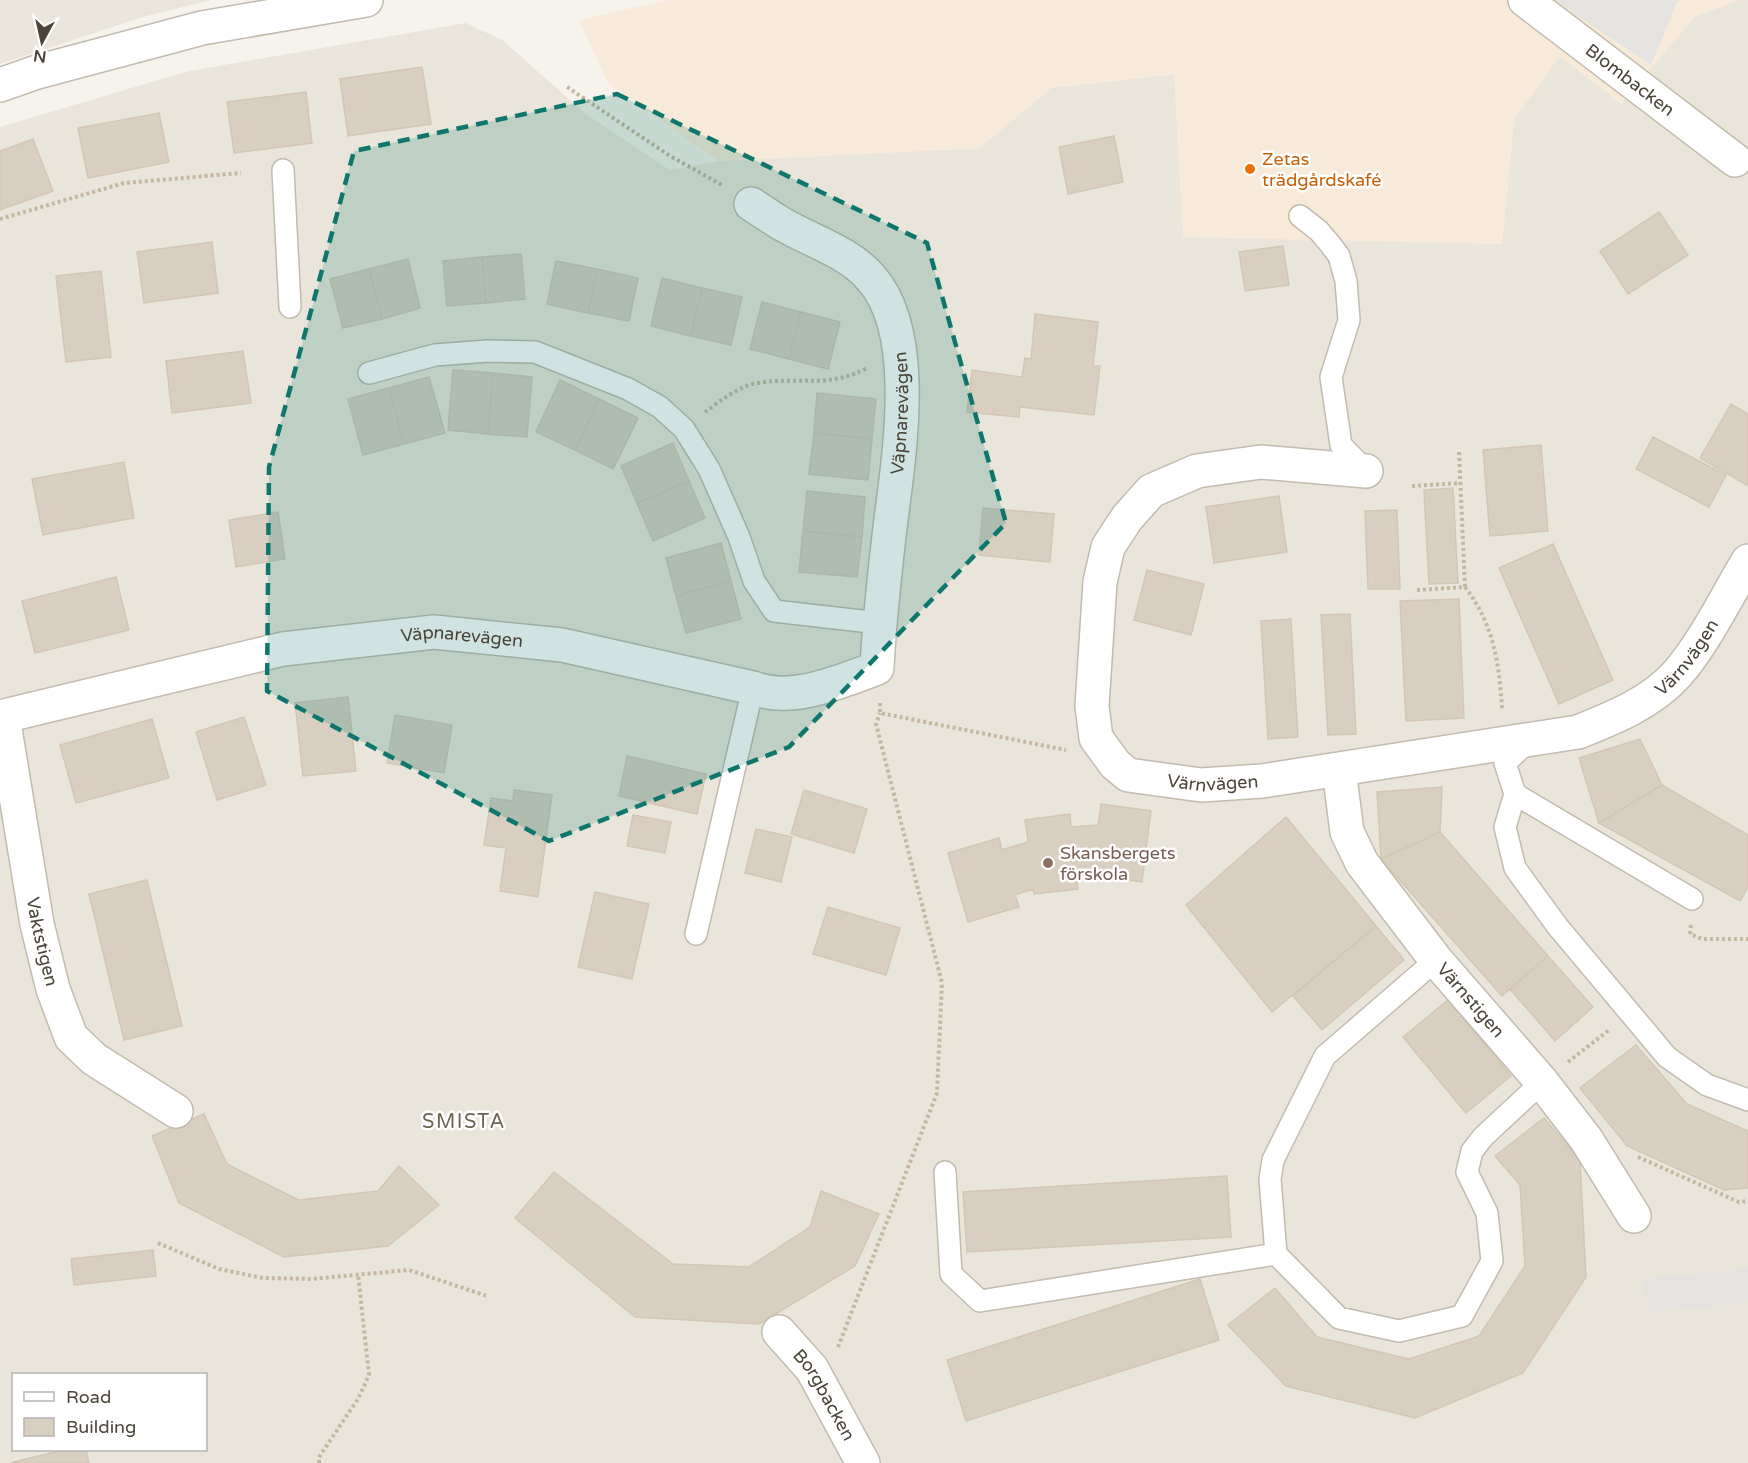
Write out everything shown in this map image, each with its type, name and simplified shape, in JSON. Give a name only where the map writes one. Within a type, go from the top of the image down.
[{"type":"street","points":[[0,85],[37,72],[202,28],[366,0]]},
{"type":"street","name":"Blombacken","points":[[1525,0],[1735,160]]},
{"type":"street","name":"Väpnarevägen","points":[[2,717],[283,649],[434,632],[562,645],[753,688],[769,694],[825,687],[877,668],[879,623],[901,430],[900,353],[893,317],[872,279],[853,262],[781,224],[751,204]]},
{"type":"street","name":"Värnvägen","points":[[1366,471],[1261,462],[1197,471],[1151,491],[1126,518],[1108,547],[1100,582],[1092,706],[1096,738],[1115,764],[1128,775],[1190,784],[1262,781],[1578,732],[1613,718],[1650,698],[1677,674],[1748,561]]},
{"type":"street","name":"Vaktstigen","points":[[2,717],[37,924],[53,989],[71,1037],[94,1059],[176,1111]]},
{"type":"street","name":"Värnstigen","points":[[1339,770],[1347,832],[1362,863],[1436,960],[1550,1075],[1586,1139],[1634,1216]]},
{"type":"street","name":"Borgbacken","points":[[779,1332],[812,1369],[863,1463]]},
{"type":"lane","points":[[283,170],[290,308]]},
{"type":"lane","points":[[1299,216],[1319,231],[1334,250],[1346,280],[1349,320],[1331,377],[1341,445],[1366,471]]},
{"type":"lane","points":[[369,373],[435,356],[487,351],[535,352],[628,389],[660,407],[684,429],[709,469],[739,537],[754,581],[774,611],[879,623]]},
{"type":"lane","points":[[696,934],[753,688]]},
{"type":"lane","points":[[1517,742],[1505,764],[1515,794],[1505,827],[1515,868],[1629,1015],[1666,1058],[1707,1085],[1748,1100]]},
{"type":"lane","points":[[1515,794],[1692,899]]},
{"type":"lane","points":[[1436,960],[1326,1056],[1274,1160],[1270,1179],[1276,1254],[1339,1318],[1399,1331],[1462,1316],[1492,1261],[1487,1213],[1467,1172],[1472,1151],[1483,1137],[1550,1075]]},
{"type":"lane","points":[[945,1172],[951,1274],[981,1301],[1276,1254]]},
{"type":"path","points":[[567,87],[670,156],[751,204]]},
{"type":"path","points":[[0,219],[124,183],[241,173]]},
{"type":"path","points":[[684,429],[714,406],[756,383],[832,381],[854,375]]},
{"type":"path","points":[[1459,452],[1465,587],[1480,606],[1499,661],[1517,742]]},
{"type":"path","points":[[1412,486],[1460,483]]},
{"type":"path","points":[[1417,590],[1465,587]]},
{"type":"path","points":[[812,1369],[838,1349],[937,1094],[942,983],[876,724],[880,713],[877,668]]},
{"type":"path","points":[[880,713],[1075,752],[1096,738]]},
{"type":"path","points":[[1692,899],[1690,934],[1702,939],[1748,939]]},
{"type":"path","points":[[1550,1075],[1629,1015]]},
{"type":"path","points":[[1629,1154],[1739,1202],[1748,1201]]},
{"type":"path","points":[[158,1243],[219,1269],[263,1278],[311,1279],[409,1270],[487,1296]]},
{"type":"path","points":[[320,1463],[319,1457],[358,1399],[369,1375],[358,1274]]},
{"type":"highlighted area","points":[[617,94],[927,243],[1006,523],[789,747],[549,841],[267,691],[269,467],[354,151]]},
{"type":"shaded area","points":[[0,0],[211,0],[143,17],[0,64]]},
{"type":"shaded area","points":[[668,0],[1739,0],[1694,17],[1621,104],[1560,56],[1514,119],[1502,244],[1183,237],[1174,74],[1051,88],[979,148],[719,161],[608,83],[579,20]]},
{"type":"shaded area","points":[[1555,0],[1682,0],[1677,2],[1651,65]]},
{"type":"shaded area","points":[[1739,0],[1748,0],[1748,1463],[0,1463],[0,127],[189,71],[466,23],[502,40],[586,114],[670,170],[719,161],[979,148],[1051,88],[1175,74],[1502,244],[1514,119],[1560,55],[1621,104],[1694,17]]},
{"type":"shaded area","points":[[1748,1269],[1748,1302],[1648,1313],[1643,1279]]},
{"type":"building","points":[[422,67],[431,124],[348,136],[340,79]]},
{"type":"building","points":[[306,92],[312,143],[234,153],[227,102]]},
{"type":"building","points":[[159,113],[169,162],[88,178],[78,128]]},
{"type":"building","points":[[1114,136],[1123,182],[1068,194],[1059,147]]},
{"type":"building","points":[[33,139],[53,191],[0,210],[0,151]]},
{"type":"building","points":[[1659,212],[1688,255],[1628,294],[1600,251]]},
{"type":"building","points":[[212,242],[218,293],[144,303],[137,252]]},
{"type":"building","points":[[1283,246],[1289,285],[1245,291],[1239,252]]},
{"type":"building","points":[[521,254],[525,299],[486,303],[482,257]]},
{"type":"building","points":[[482,257],[486,303],[447,306],[443,261]]},
{"type":"building","points":[[408,259],[420,308],[382,319],[369,269]]},
{"type":"building","points":[[556,261],[597,269],[588,313],[547,304]]},
{"type":"building","points":[[369,269],[382,319],[343,328],[330,279]]},
{"type":"building","points":[[597,269],[638,278],[629,321],[588,313]]},
{"type":"building","points":[[101,271],[111,357],[66,362],[56,276]]},
{"type":"building","points":[[662,278],[702,288],[691,336],[651,326]]},
{"type":"building","points":[[702,288],[742,297],[731,345],[691,336]]},
{"type":"building","points":[[762,302],[801,312],[789,359],[750,349]]},
{"type":"building","points":[[801,312],[840,322],[828,369],[789,359]]},
{"type":"building","points":[[1035,314],[1098,322],[1093,366],[1100,366],[1094,415],[1020,407],[1019,417],[967,412],[972,370],[1022,377],[1025,358],[1031,359]]},
{"type":"building","points":[[243,351],[251,403],[172,413],[166,361]]},
{"type":"building","points":[[453,370],[493,373],[488,434],[448,430]]},
{"type":"building","points":[[493,373],[532,377],[527,437],[488,434]]},
{"type":"building","points":[[429,377],[445,433],[404,444],[389,388]]},
{"type":"building","points":[[560,380],[599,399],[575,450],[536,432]]},
{"type":"building","points":[[389,388],[404,444],[363,455],[348,399]]},
{"type":"building","points":[[817,393],[876,399],[872,439],[814,433]]},
{"type":"building","points":[[599,399],[638,418],[613,469],[575,450]]},
{"type":"building","points":[[1731,404],[1748,414],[1748,486],[1700,458]]},
{"type":"building","points":[[814,433],[872,439],[868,480],[809,474]]},
{"type":"building","points":[[1653,437],[1726,475],[1709,507],[1636,469]]},
{"type":"building","points":[[673,443],[689,481],[637,503],[621,466]]},
{"type":"building","points":[[1541,445],[1548,531],[1490,536],[1483,450]]},
{"type":"building","points":[[124,462],[134,518],[43,535],[32,479]]},
{"type":"building","points":[[689,481],[705,518],[653,541],[637,503]]},
{"type":"building","points":[[1453,488],[1458,583],[1429,584],[1424,490]]},
{"type":"building","points":[[807,491],[865,497],[862,537],[803,531]]},
{"type":"building","points":[[1279,496],[1287,552],[1214,563],[1206,507]]},
{"type":"building","points":[[983,508],[1054,514],[1050,562],[979,555]]},
{"type":"building","points":[[1397,510],[1400,589],[1368,589],[1365,511]]},
{"type":"building","points":[[278,512],[285,559],[236,567],[229,520]]},
{"type":"building","points":[[803,531],[862,537],[857,577],[799,572]]},
{"type":"building","points":[[721,543],[731,581],[676,596],[666,558]]},
{"type":"building","points":[[1553,544],[1613,680],[1559,704],[1499,568]]},
{"type":"building","points":[[1147,570],[1204,584],[1191,635],[1134,620]]},
{"type":"building","points":[[116,577],[129,630],[35,653],[22,601]]},
{"type":"building","points":[[731,581],[741,619],[686,633],[676,596]]},
{"type":"building","points":[[1459,599],[1464,718],[1406,721],[1400,601]]},
{"type":"building","points":[[1350,614],[1356,734],[1328,735],[1321,615]]},
{"type":"building","points":[[1291,619],[1298,737],[1268,739],[1261,621]]},
{"type":"building","points":[[348,697],[356,771],[303,776],[295,703]]},
{"type":"building","points":[[395,715],[452,725],[444,773],[387,763]]},
{"type":"building","points":[[244,717],[266,785],[217,800],[196,732]]},
{"type":"building","points":[[152,719],[169,778],[76,803],[60,745]]},
{"type":"building","points":[[1640,739],[1662,785],[1599,823],[1579,758]]},
{"type":"building","points":[[627,756],[706,774],[697,814],[619,796]]},
{"type":"building","points":[[1662,785],[1748,835],[1748,887],[1740,901],[1599,823]]},
{"type":"building","points":[[1442,787],[1440,832],[1381,859],[1377,792]]},
{"type":"building","points":[[514,790],[552,795],[538,897],[500,891],[506,848],[484,845],[491,798],[513,801]]},
{"type":"building","points":[[804,790],[867,809],[854,853],[791,834]]},
{"type":"building","name":"Skansbergets förskola","points":[[1101,804],[1151,811],[1142,882],[1091,875],[1092,873],[1076,874],[1078,889],[1034,894],[1033,889],[1015,895],[1019,907],[968,922],[948,853],[999,838],[1002,850],[1028,842],[1025,820],[1070,814],[1071,827],[1098,825]]},
{"type":"building","points":[[633,815],[671,822],[665,853],[627,846]]},
{"type":"building","points":[[1286,817],[1376,926],[1272,1012],[1186,905]]},
{"type":"building","points":[[756,829],[792,837],[781,882],[745,873]]},
{"type":"building","points":[[1440,832],[1548,956],[1502,996],[1381,859]]},
{"type":"building","points":[[147,880],[182,1026],[124,1040],[89,894]]},
{"type":"building","points":[[595,892],[649,904],[632,979],[578,967]]},
{"type":"building","points":[[828,907],[900,928],[886,975],[813,954]]},
{"type":"building","points":[[1376,926],[1404,960],[1322,1030],[1293,996]]},
{"type":"building","points":[[1548,956],[1593,1007],[1555,1041],[1510,989]]},
{"type":"building","points":[[1448,1000],[1511,1076],[1466,1113],[1403,1037]]},
{"type":"building","points":[[1636,1045],[1687,1104],[1748,1131],[1748,1188],[1724,1190],[1627,1146],[1580,1088]]},
{"type":"building","points":[[204,1114],[227,1164],[299,1200],[378,1191],[399,1166],[439,1205],[388,1246],[284,1257],[179,1203],[152,1136]]},
{"type":"building","points":[[1544,1118],[1580,1160],[1586,1277],[1523,1373],[1415,1418],[1286,1386],[1228,1325],[1275,1288],[1317,1337],[1409,1359],[1479,1336],[1525,1266],[1520,1185],[1495,1156]]},
{"type":"building","points":[[554,1172],[673,1264],[749,1267],[810,1227],[821,1191],[879,1214],[855,1266],[759,1324],[635,1317],[515,1218]]},
{"type":"building","points":[[1227,1176],[1231,1237],[967,1252],[963,1192]]},
{"type":"building","points":[[153,1250],[156,1276],[74,1285],[71,1259]]},
{"type":"building","points":[[1200,1279],[1219,1340],[966,1421],[947,1360]]},
{"type":"building","points":[[59,1451],[86,1451],[89,1463],[10,1463]]},
{"type":"place","name":"Zetas trädgårdskafé","points":[[1250,169]]},
{"type":"place","name":"Skansbergets förskola","points":[[1048,863]]},
{"type":"district","name":"SMISTA","points":[[464,1122]]}]
